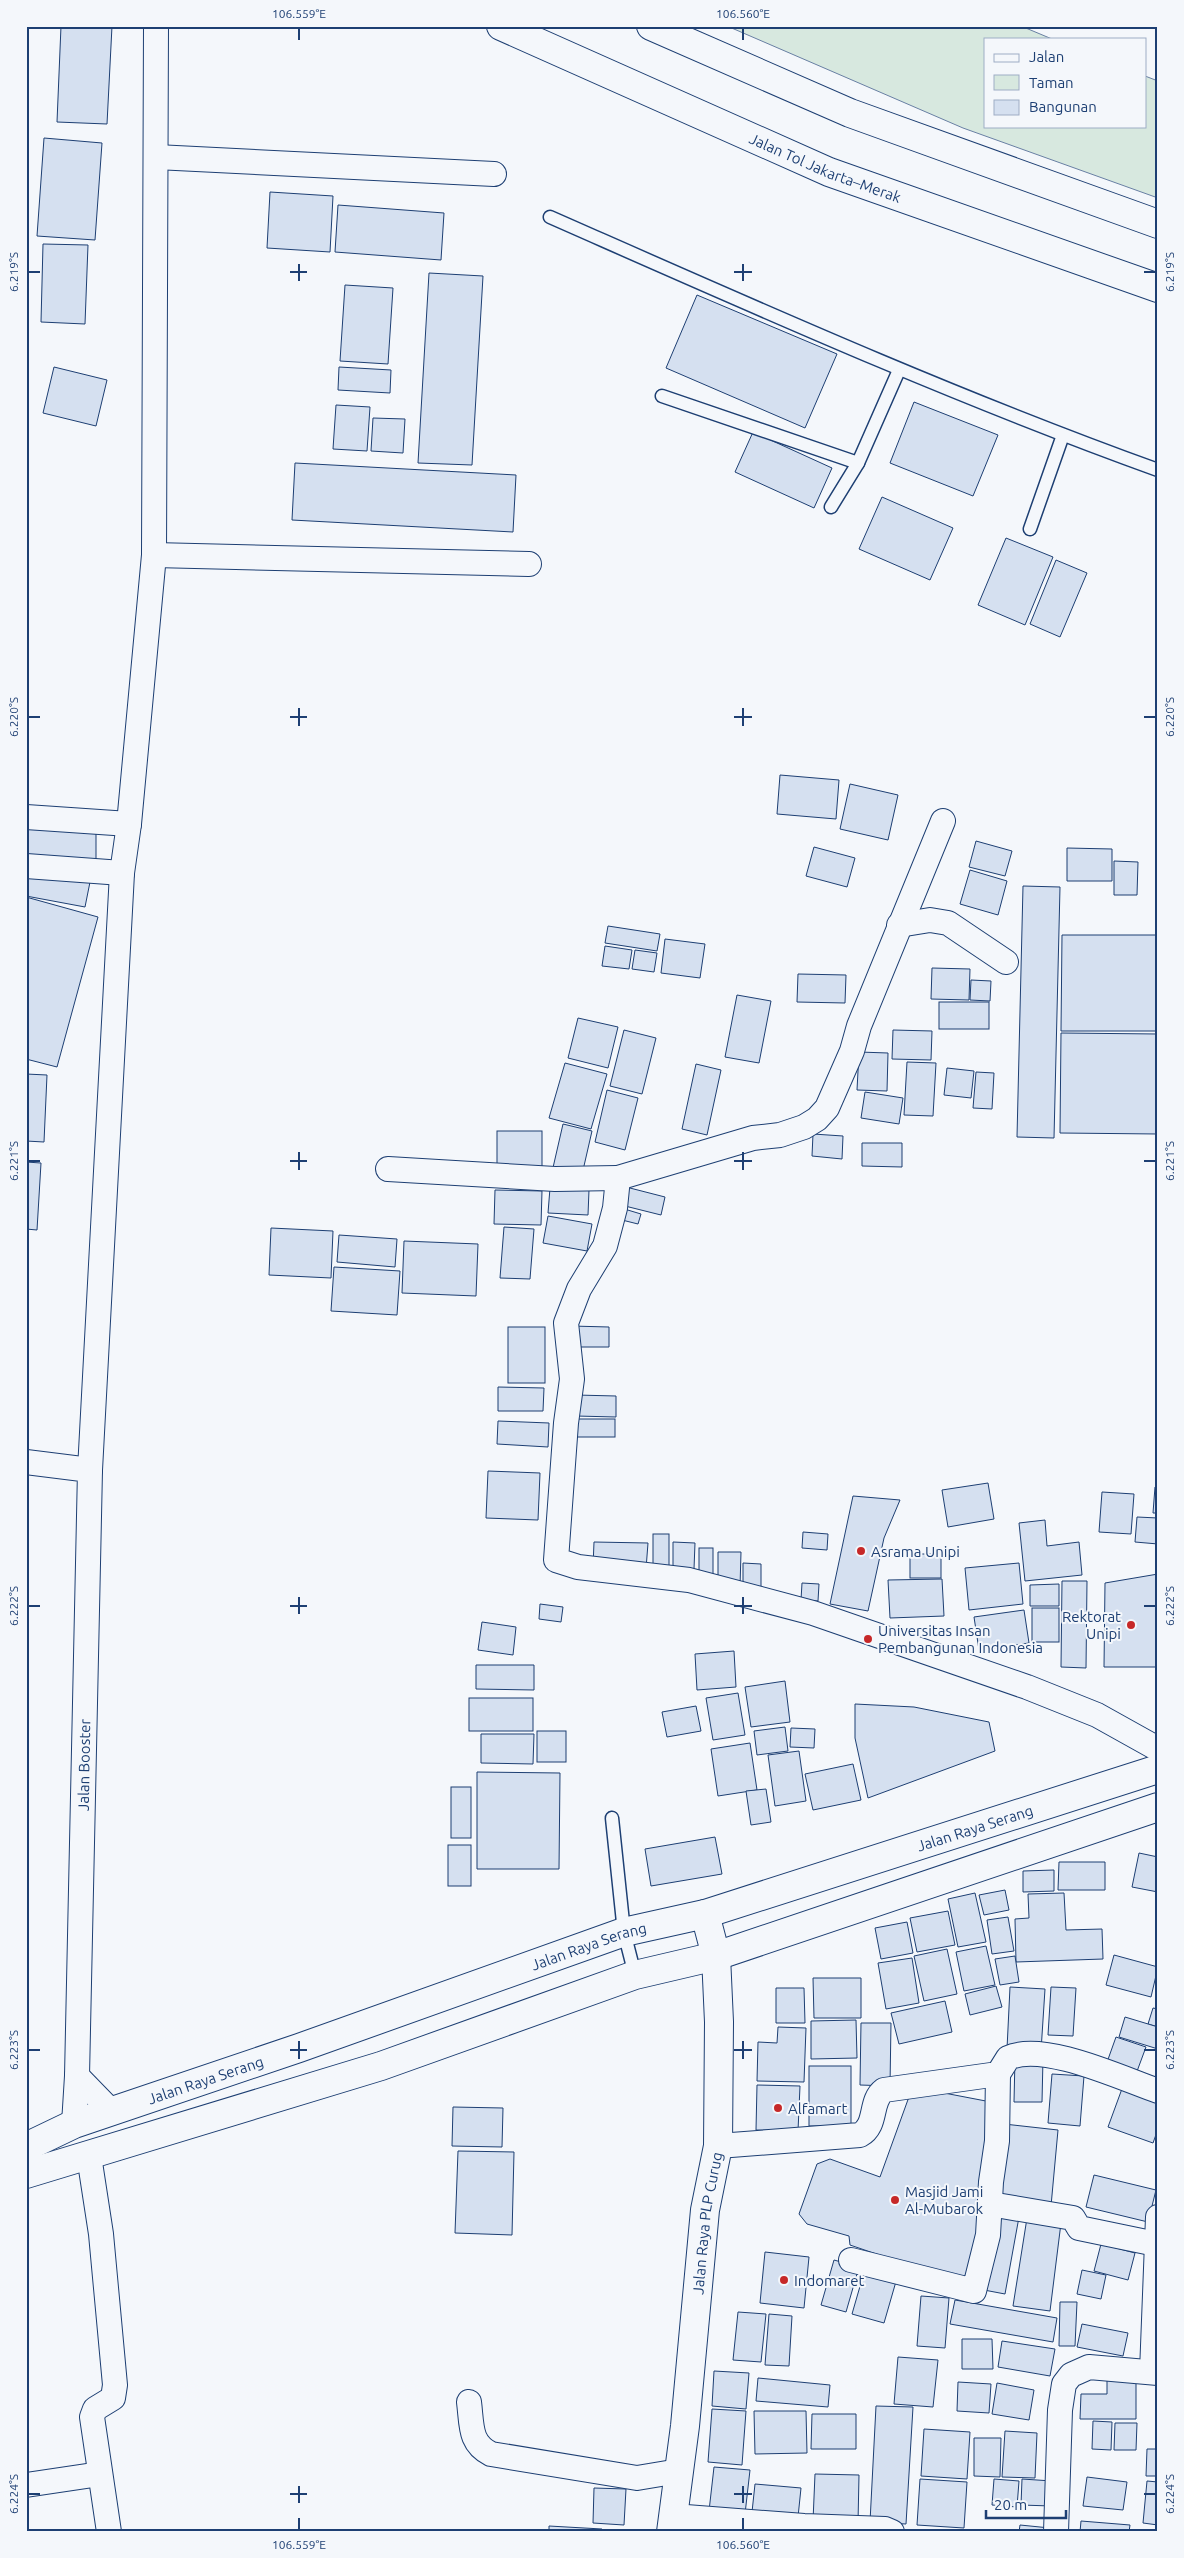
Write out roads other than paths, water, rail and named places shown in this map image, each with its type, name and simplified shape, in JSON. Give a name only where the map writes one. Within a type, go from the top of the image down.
[{"type":"main road","name":"Jalan Tol Jakarta–Merak","points":[[502,26],[829,172],[1158,288]]},
{"type":"main road","points":[[651,26],[850,113],[1158,224]]},
{"type":"main road","name":"Jalan Raya Serang","points":[[26,2147],[74,2124],[368,2024],[624,1932],[704,1914],[1158,1769]]},
{"type":"main road","points":[[26,2174],[381,2066],[635,1975],[716,1956],[1158,1807]]},
{"type":"main road","name":"Jalan Raya PLP Curug","points":[[672,2524],[705,2210],[718,2146],[719,2022],[716,1956],[704,1914]]},
{"type":"street","name":"Jalan Booster","points":[[74,2124],[77,2076],[90,1470],[122,873],[129,824],[154,555],[156,26]]},
{"type":"street","points":[[156,157],[494,174]]},
{"type":"street","points":[[154,555],[529,564]]},
{"type":"street","points":[[26,817],[129,824]]},
{"type":"street","points":[[388,1169],[555,1179],[618,1178],[753,1138],[792,1133],[817,1118],[827,1108],[852,1052],[859,1026],[943,821]]},
{"type":"street","points":[[26,866],[122,873]]},
{"type":"street","points":[[899,925],[930,920],[948,924],[1006,962]]},
{"type":"street","points":[[618,1178],[615,1208],[605,1246],[579,1289],[566,1323],[572,1379],[566,1423],[556,1560],[578,1567],[689,1580],[813,1613],[1027,1686],[1097,1715],[1158,1749]]},
{"type":"street","points":[[26,1462],[90,1470]]},
{"type":"street","points":[[851,2260],[974,2291],[988,2235],[990,2182],[997,2141],[998,2074],[1005,2062],[1013,2056],[1043,2055],[1074,2060],[1158,2091]]},
{"type":"street","points":[[718,2146],[860,2135],[869,2127],[877,2097],[884,2090],[998,2074]]},
{"type":"street","points":[[77,2076],[111,2111]]},
{"type":"street","points":[[89,2156],[101,2234],[115,2385],[113,2398],[95,2409],[92,2417],[109,2532]]},
{"type":"street","points":[[990,2204],[1073,2218],[1079,2228],[1156,2244]]},
{"type":"street","points":[[1056,2532],[1060,2410],[1064,2384],[1070,2375],[1089,2367],[1155,2372],[1158,2216]]},
{"type":"street","points":[[469,2402],[474,2438],[479,2448],[491,2454],[637,2478],[679,2471]]},
{"type":"street","points":[[26,2485],[100,2474]]},
{"type":"street","points":[[672,2524],[804,2526],[885,2529],[892,2532]]},
{"type":"lane","points":[[550,217],[899,370],[1063,436],[1158,470]]},
{"type":"lane","points":[[831,508],[858,464],[899,370]]},
{"type":"lane","points":[[662,396],[858,464]]},
{"type":"lane","points":[[1030,529],[1063,436]]},
{"type":"lane","points":[[612,1818],[624,1932],[635,1975]]},
{"type":"place","name":"Asrama Unipi","points":[[861,1551]]},
{"type":"place","name":"Rektorat Unipi","points":[[1131,1625]]},
{"type":"place","name":"Universitas Insan Pembangunan Indonesia","points":[[868,1639]]},
{"type":"place","name":"Alfamart","points":[[778,2108]]},
{"type":"place","name":"Masjid Jami Al-Mubarok","points":[[895,2200]]},
{"type":"place","name":"Indomaret","points":[[784,2280]]}]
